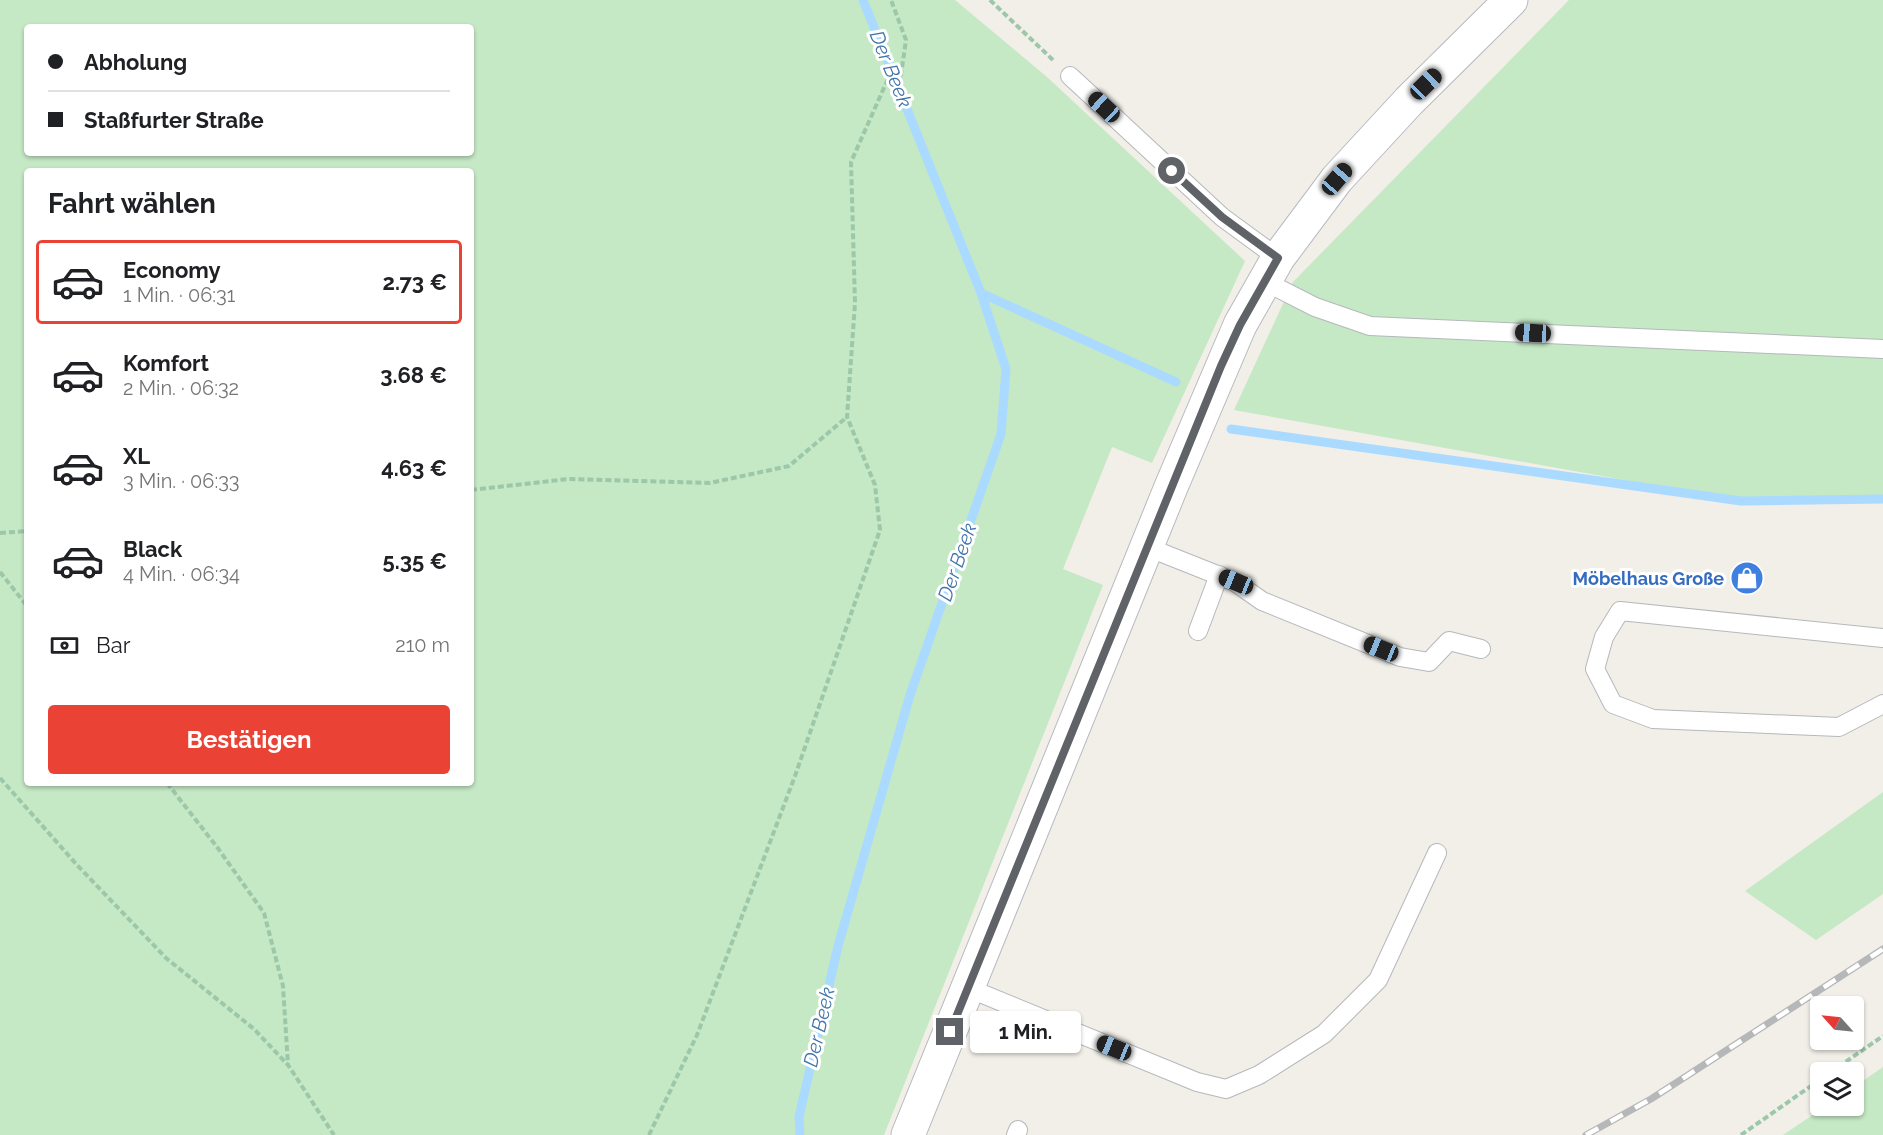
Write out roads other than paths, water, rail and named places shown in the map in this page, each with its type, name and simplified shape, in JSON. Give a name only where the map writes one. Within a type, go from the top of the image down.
[{"type":"main road","points":[[908,1135],[1221,366],[1240,325],[1271,269],[1324,195],[1370,142],[1511,0]]},
{"type":"lane","points":[[1070,76],[1222,217],[1271,269],[1315,307],[1370,326],[1883,349]]},
{"type":"lane","points":[[1147,547],[1236,582],[1262,601],[1400,657],[1429,662],[1449,641],[1481,649]]},
{"type":"lane","points":[[1198,631],[1219,575]]},
{"type":"lane","points":[[1883,638],[1620,611],[1604,637],[1595,669],[1613,704],[1653,719],[1839,727],[1883,704]]},
{"type":"lane","points":[[968,988],[1197,1082],[1226,1089],[1259,1075],[1324,1034],[1378,980],[1437,853]]},
{"type":"waterway","name":"Der Beek","points":[[800,1135],[799,1117],[838,946],[910,695],[1001,434],[1006,369],[981,293],[863,0]]},
{"type":"waterway","points":[[981,293],[1176,382]]},
{"type":"waterway","points":[[1231,429],[1741,501],[1883,499]]},
{"type":"railway","points":[[1586,1135],[1651,1099],[1883,949]]},
{"type":"place","name":"Möbelhaus Große","points":[[1747,578]]}]
